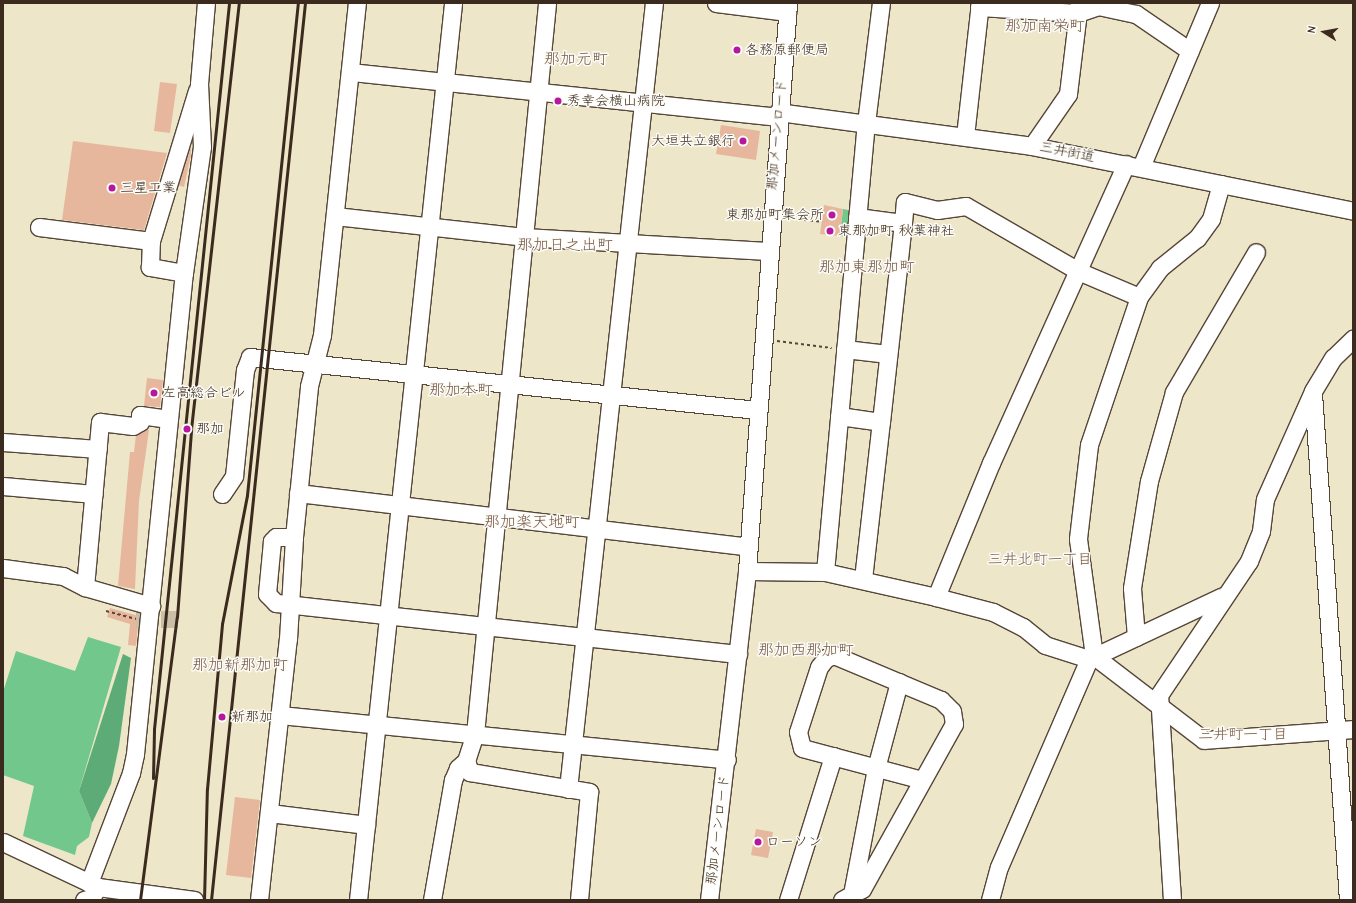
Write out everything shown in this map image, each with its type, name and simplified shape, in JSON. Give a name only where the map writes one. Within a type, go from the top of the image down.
[{"type":"street","points":[[90,894],[131,773],[151,606],[184,273],[202,147],[199,84],[206,3]]},
{"type":"street","points":[[259,900],[280,715],[290,604],[294,537],[309,386],[317,363],[351,72],[357,3]]},
{"type":"street","points":[[358,900],[402,507],[453,3]]},
{"type":"street","points":[[432,900],[453,780],[458,768],[466,761],[475,734],[547,3]]},
{"type":"street","points":[[568,789],[583,636],[654,3]]},
{"type":"street","points":[[716,3],[787,7]]},
{"type":"street","points":[[825,572],[866,122],[881,3]]},
{"type":"street","points":[[936,597],[990,463],[1078,271],[1134,165],[1190,51],[1210,3]]},
{"type":"street","points":[[965,136],[979,5],[1079,8],[1098,6],[1136,14],[1190,51]]},
{"type":"street","name":"那加メーンロード","points":[[709,900],[727,760],[747,571],[770,217],[787,7]]},
{"type":"street","points":[[1032,146],[1068,94],[1079,8]]},
{"type":"street","name":"三井街道","points":[[351,72],[643,103],[866,122],[1032,146],[1134,165],[1353,211]]},
{"type":"street","points":[[184,273],[150,267],[151,242],[199,84]]},
{"type":"street","points":[[990,900],[999,867],[1092,658],[1078,539],[1088,453],[1139,297],[1160,268],[1197,238],[1211,219],[1221,184]]},
{"type":"street","points":[[863,579],[905,202],[938,210],[966,206],[1078,271],[1139,297]]},
{"type":"street","points":[[335,216],[524,238],[768,251]]},
{"type":"street","points":[[858,217],[903,223]]},
{"type":"street","points":[[39,226],[151,242]]},
{"type":"street","points":[[1136,637],[1132,588],[1149,481],[1174,392],[1256,252]]},
{"type":"street","points":[[1172,900],[1157,706],[1158,695],[1249,561],[1261,531],[1265,499],[1313,391],[1333,358],[1353,339]]},
{"type":"street","points":[[845,349],[888,354]]},
{"type":"street","points":[[222,494],[234,476],[244,370],[250,357],[758,410]]},
{"type":"street","points":[[1313,391],[1345,730],[1348,900]]},
{"type":"street","points":[[85,587],[100,422],[133,426],[140,422],[140,415],[169,419]]},
{"type":"street","points":[[839,416],[881,422]]},
{"type":"street","points":[[3,442],[98,449]]},
{"type":"street","points":[[3,486],[94,494]]},
{"type":"street","points":[[298,493],[402,507],[748,547]]},
{"type":"street","points":[[294,537],[276,537],[272,541],[267,594],[276,603],[389,614],[738,654]]},
{"type":"street","points":[[3,568],[63,576],[85,587],[151,606]]},
{"type":"street","points":[[747,571],[825,572],[863,579],[992,612],[1023,627],[1045,645],[1092,658],[1204,740],[1345,730]]},
{"type":"street","points":[[1092,658],[1225,595]]},
{"type":"street","points":[[847,897],[862,889],[954,724],[952,712],[941,700],[834,655],[826,658],[819,667],[798,741],[802,748],[922,780]]},
{"type":"street","points":[[847,897],[876,768],[899,682]]},
{"type":"street","points":[[280,715],[727,760]]},
{"type":"street","points":[[788,900],[833,756]]},
{"type":"street","points":[[466,761],[470,772],[590,792],[579,900]]},
{"type":"street","points":[[270,813],[366,825]]},
{"type":"street","points":[[3,842],[90,894],[194,900]]},
{"type":"street","points":[[999,867],[1001,900]]},
{"type":"path","points":[[770,217],[822,222]]},
{"type":"path","points":[[762,339],[845,349]]},
{"type":"path","points":[[106,611],[136,619]]},
{"type":"green space","points":[[843,209],[859,212],[857,238],[840,236]]},
{"type":"green space","points":[[88,637],[121,647],[79,791],[92,823],[89,837],[77,846],[75,855],[23,836],[34,786],[3,775],[3,692],[16,651],[75,671]]},
{"type":"green space","points":[[123,654],[131,658],[119,746],[111,784],[92,823],[79,791]]},
{"type":"building","points":[[160,82],[177,84],[170,133],[154,131]]},
{"type":"building","points":[[721,125],[760,131],[756,160],[716,154]]},
{"type":"building","name":"三星工業","points":[[73,141],[167,153],[144,230],[62,220]]},
{"type":"building","points":[[191,146],[191,155],[184,187],[178,185]]},
{"type":"building","points":[[824,205],[843,209],[840,236],[820,234]]},
{"type":"building","name":"左高総合ビル","points":[[147,378],[163,380],[160,407],[144,406]]},
{"type":"building","points":[[149,430],[139,501],[135,589],[118,586],[130,452],[134,452],[136,435]]},
{"type":"building","points":[[110,608],[139,616],[136,646],[128,645],[130,624],[107,617]]},
{"type":"building","points":[[235,797],[260,800],[251,878],[226,875]]},
{"type":"building","points":[[756,829],[773,832],[768,858],[751,855]]},
{"type":"tunnel","points":[[136,619],[186,619]]},
{"type":"railway","points":[[153,778],[154,729],[229,3]]},
{"type":"railway","points":[[140,900],[177,617],[191,429],[239,3]]},
{"type":"railway","points":[[204,900],[207,789],[222,624],[247,495],[298,3]]},
{"type":"railway","points":[[211,900],[305,3]]},
{"type":"place","name":"各務原郵便局","points":[[737,50]]},
{"type":"place","name":"秀幸会横山病院","points":[[558,101]]},
{"type":"place","name":"大垣共立銀行","points":[[743,141]]},
{"type":"place","name":"三星工業","points":[[112,188]]},
{"type":"place","name":"東那加町集会所","points":[[832,215]]},
{"type":"place","name":"東那加町 秋葉神社","points":[[830,231]]},
{"type":"place","name":"左高総合ビル","points":[[154,393]]},
{"type":"place","name":"那加","points":[[187,429]]},
{"type":"place","name":"新那加","points":[[222,717]]},
{"type":"place","name":"ローソン","points":[[758,842]]},
{"type":"district","name":"那加南栄町","points":[[1045,26]]},
{"type":"district","name":"那加元町","points":[[576,59]]},
{"type":"district","name":"那加日之出町","points":[[565,245]]},
{"type":"district","name":"那加東那加町","points":[[867,267]]},
{"type":"district","name":"那加本町","points":[[461,390]]},
{"type":"district","name":"那加楽天地町","points":[[532,522]]},
{"type":"district","name":"三井北町一丁目","points":[[1040,560]]},
{"type":"district","name":"那加西那加町","points":[[806,650]]},
{"type":"district","name":"那加新那加町","points":[[240,665]]},
{"type":"district","name":"三井町一丁目","points":[[1243,735]]}]
